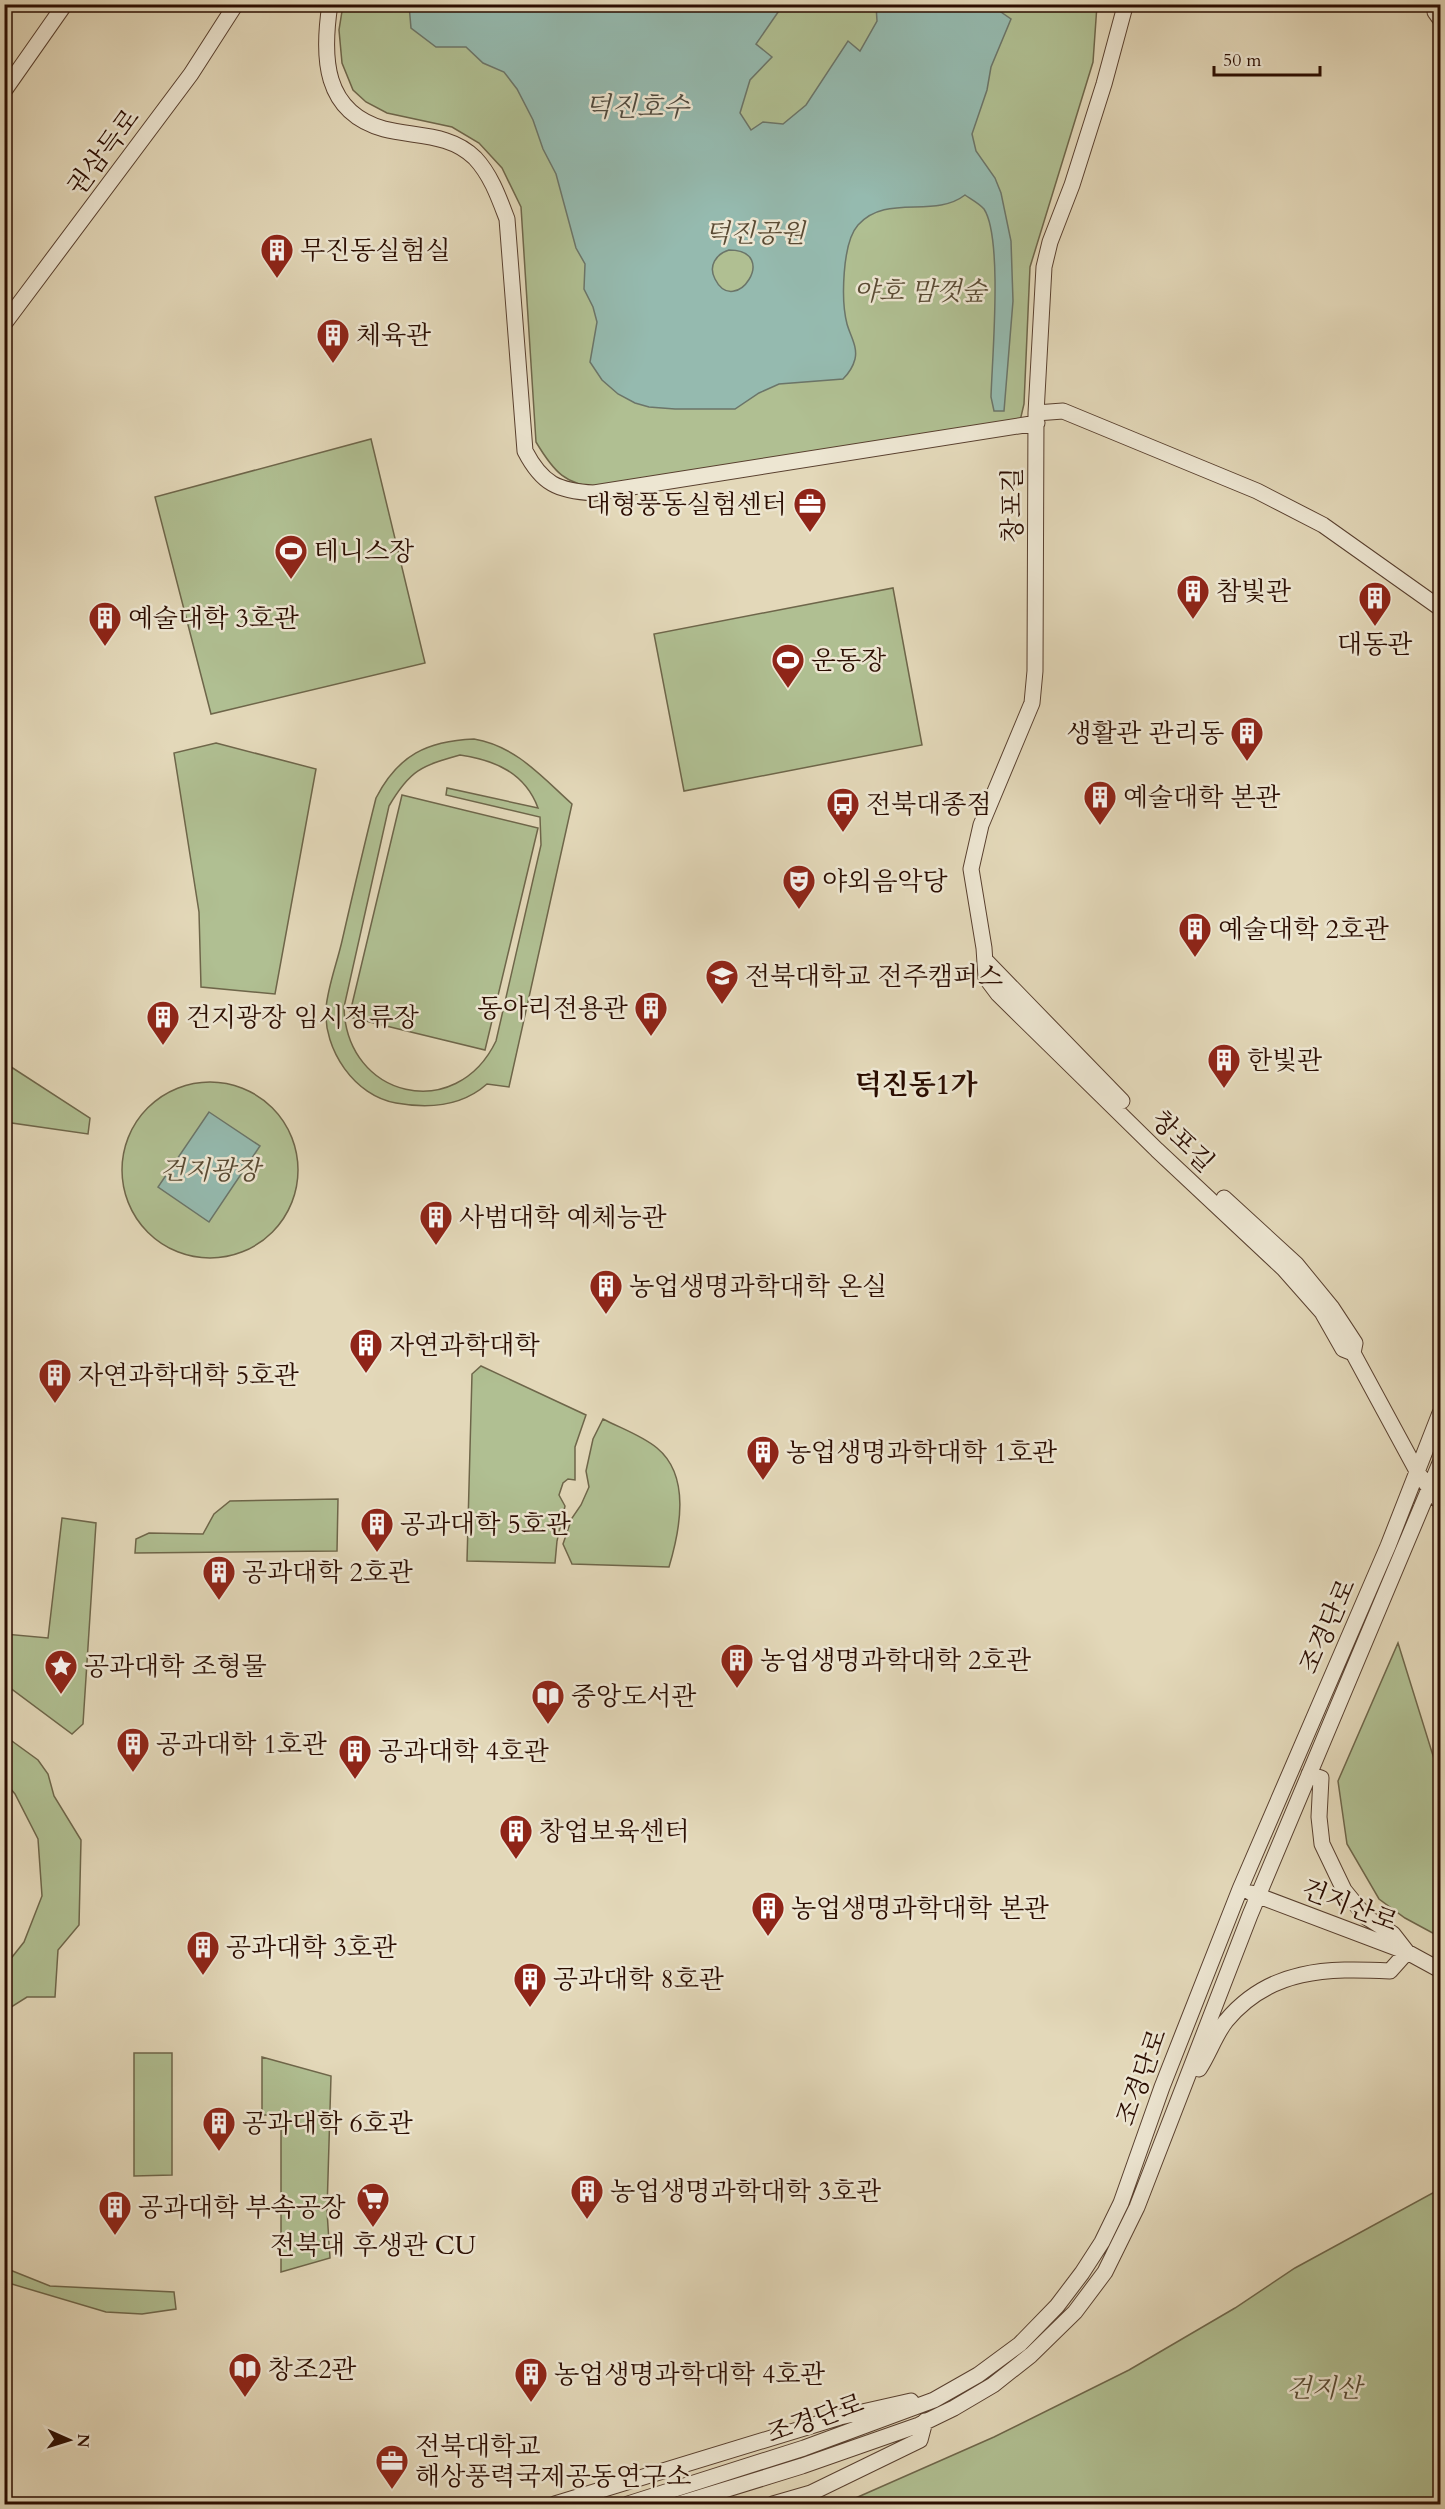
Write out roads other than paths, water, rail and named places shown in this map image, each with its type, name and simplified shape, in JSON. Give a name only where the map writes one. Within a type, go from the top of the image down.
[{"type":"street","points":[[4,91],[64,4]]},
{"type":"street","name":"권삼득로","points":[[4,324],[191,74],[236,4]]},
{"type":"street","points":[[330,4],[325,38],[328,68],[337,96],[349,113],[383,129],[424,135],[450,142],[474,158],[494,185],[507,219],[525,451],[534,467],[548,482],[568,492],[594,493],[1037,418],[1063,411],[1257,491],[1323,525],[1440,608]]},
{"type":"street","name":"창포길","points":[[1124,10],[1112,47],[1104,84],[1072,185],[1050,242],[1044,267],[1037,418],[1035,671],[1032,703],[981,825],[971,869],[986,961],[986,978],[998,994],[1157,1150],[1284,1269],[1322,1312],[1343,1349],[1353,1353],[1418,1473],[1440,1502]]},
{"type":"street","name":"조경단로","points":[[628,2505],[804,2448],[925,2405],[978,2375],[1020,2343],[1057,2306],[1102,2242],[1121,2203],[1162,2087],[1240,1889],[1418,1473],[1440,1413]]},
{"type":"street","name":"조경단로","points":[[679,2505],[802,2466],[919,2425],[993,2385],[1031,2355],[1075,2312],[1105,2272],[1137,2207],[1258,1896],[1440,1463]]},
{"type":"street","points":[[1182,2094],[1226,2022],[1246,2002],[1266,1989],[1289,1976],[1348,1969],[1390,1971],[1407,1952],[1393,1934],[1366,1917],[1344,1890],[1322,1844],[1319,1817],[1321,1778],[1309,1774]]},
{"type":"street","name":"건지산로","points":[[1240,1889],[1407,1952],[1440,1970]]},
{"type":"street","points":[[555,2505],[840,2417],[917,2400],[925,2405]]},
{"type":"street","points":[[773,2505],[811,2493],[920,2440],[924,2421]]},
{"type":"water","name":"덕진호수","points":[[409,5],[783,5],[756,44],[772,57],[750,80],[740,113],[751,130],[763,122],[783,124],[806,105],[848,41],[860,51],[877,21],[876,5],[1005,5],[1001,12],[1011,19],[991,67],[987,90],[972,134],[976,151],[995,178],[1001,193],[1011,241],[1013,301],[1004,411],[994,411],[991,397],[995,271],[990,224],[984,209],[965,195],[953,202],[939,205],[882,210],[869,216],[858,225],[849,245],[844,273],[845,314],[856,355],[852,367],[843,379],[779,384],[759,393],[735,409],[649,407],[618,394],[602,380],[590,362],[597,322],[584,289],[585,264],[576,248],[556,174],[517,89],[504,72],[483,63],[466,47],[436,47],[411,28]],"holes":[[[729,250],[744,253],[752,260],[753,270],[749,280],[742,287],[733,291],[723,289],[713,274],[714,261],[720,254]]]},
{"type":"water","points":[[209,1112],[260,1146],[209,1222],[158,1187]]},
{"type":"place","name":"무진동실험실","points":[[277,279]]},
{"type":"place","name":"체육관","points":[[333,364]]},
{"type":"place","name":"대형풍동실험센터","points":[[810,533]]},
{"type":"place","name":"테니스장","points":[[291,580]]},
{"type":"place","name":"참빛관","points":[[1193,620]]},
{"type":"place","name":"대동관","points":[[1375,627]]},
{"type":"place","name":"예술대학 3호관","points":[[105,647]]},
{"type":"place","name":"운동장","points":[[788,689]]},
{"type":"place","name":"생활관 관리동","points":[[1247,762]]},
{"type":"place","name":"예술대학 본관","points":[[1100,826]]},
{"type":"place","name":"전북대종점","points":[[843,833]]},
{"type":"place","name":"야외음악당","points":[[799,910]]},
{"type":"place","name":"예술대학 2호관","points":[[1195,958]]},
{"type":"place","name":"전북대학교 전주캠퍼스","points":[[722,1005]]},
{"type":"place","name":"동아리전용관","points":[[651,1037]]},
{"type":"place","name":"건지광장 임시정류장","points":[[163,1046]]},
{"type":"place","name":"한빛관","points":[[1224,1089]]},
{"type":"place","name":"사범대학 예체능관","points":[[436,1246]]},
{"type":"place","name":"농업생명과학대학 온실","points":[[606,1315]]},
{"type":"place","name":"자연과학대학","points":[[366,1374]]},
{"type":"place","name":"자연과학대학 5호관","points":[[55,1404]]},
{"type":"place","name":"농업생명과학대학 1호관","points":[[763,1481]]},
{"type":"place","name":"공과대학 5호관","points":[[377,1553]]},
{"type":"place","name":"공과대학 2호관","points":[[219,1601]]},
{"type":"place","name":"농업생명과학대학 2호관","points":[[737,1689]]},
{"type":"place","name":"공과대학 조형물","points":[[61,1695]]},
{"type":"place","name":"중앙도서관","points":[[548,1725]]},
{"type":"place","name":"공과대학 1호관","points":[[133,1773]]},
{"type":"place","name":"공과대학 4호관","points":[[355,1780]]},
{"type":"place","name":"창업보육센터","points":[[516,1860]]},
{"type":"place","name":"농업생명과학대학 본관","points":[[768,1937]]},
{"type":"place","name":"공과대학 3호관","points":[[203,1976]]},
{"type":"place","name":"공과대학 8호관","points":[[530,2008]]},
{"type":"place","name":"공과대학 6호관","points":[[219,2152]]},
{"type":"place","name":"농업생명과학대학 3호관","points":[[587,2220]]},
{"type":"place","name":"전북대 후생관 CU","points":[[373,2228]]},
{"type":"place","name":"공과대학 부속공장","points":[[115,2236]]},
{"type":"place","name":"창조2관","points":[[245,2398]]},
{"type":"place","name":"농업생명과학대학 4호관","points":[[531,2403]]},
{"type":"place","name":"전북대학교 해상풍력국제공동연구소","points":[[392,2490]]},
{"type":"district","name":"덕진동1가","points":[[916,1084]]},
{"type":"park label","name":"덕진공원","points":[[755,233]]},
{"type":"park label","name":"야호 맘껏숲","points":[[920,291]]},
{"type":"park label","name":"건지광장","points":[[210,1170]]},
{"type":"park label","name":"건지산","points":[[1324,2388]]}]
